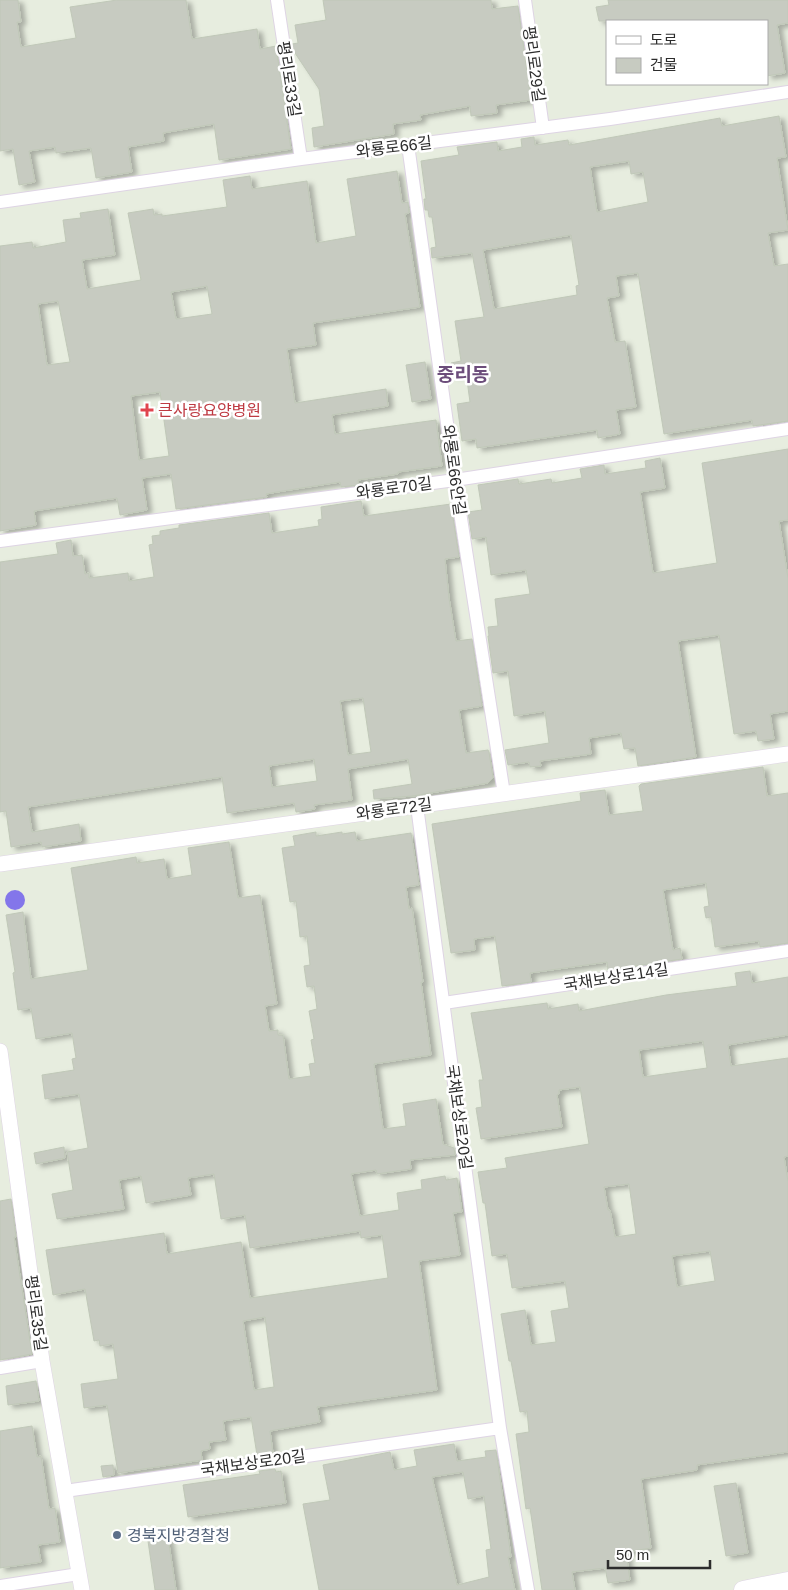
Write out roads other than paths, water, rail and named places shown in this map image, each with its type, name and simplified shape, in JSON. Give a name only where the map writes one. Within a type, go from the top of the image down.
[{"type":"main road","points":[[743,1590],[788,1581]]},
{"type":"street","name":"평리로33길","points":[[277,0],[301,159]]},
{"type":"street","name":"평리로29길","points":[[524,0],[543,128]]},
{"type":"street","name":"와룡로66길","points":[[0,202],[301,159],[543,128],[788,92]]},
{"type":"street","name":"와룡로66안길","points":[[408,145],[455,480],[504,794]]},
{"type":"street","name":"와룡로70길","points":[[0,541],[455,480],[788,429]]},
{"type":"street","name":"와룡로72길","points":[[0,864],[788,754]]},
{"type":"street","name":"국채보상로20길","points":[[418,806],[500,1428],[528,1590]]},
{"type":"street","name":"국채보상로14길","points":[[444,1003],[788,951]]},
{"type":"street","name":"평리로35길","points":[[0,1051],[4,1103],[42,1361],[82,1590]]},
{"type":"street","points":[[0,1368],[42,1361]]},
{"type":"street","name":"국채보상로20길","points":[[65,1491],[500,1428]]},
{"type":"street","points":[[0,1586],[79,1574]]},
{"type":"place","name":"큰사랑요양병원","points":[[147,410]]},
{"type":"place","name":"경북지방경찰청","points":[[117,1535]]},
{"type":"district","name":"중리동","points":[[463,374]]}]
